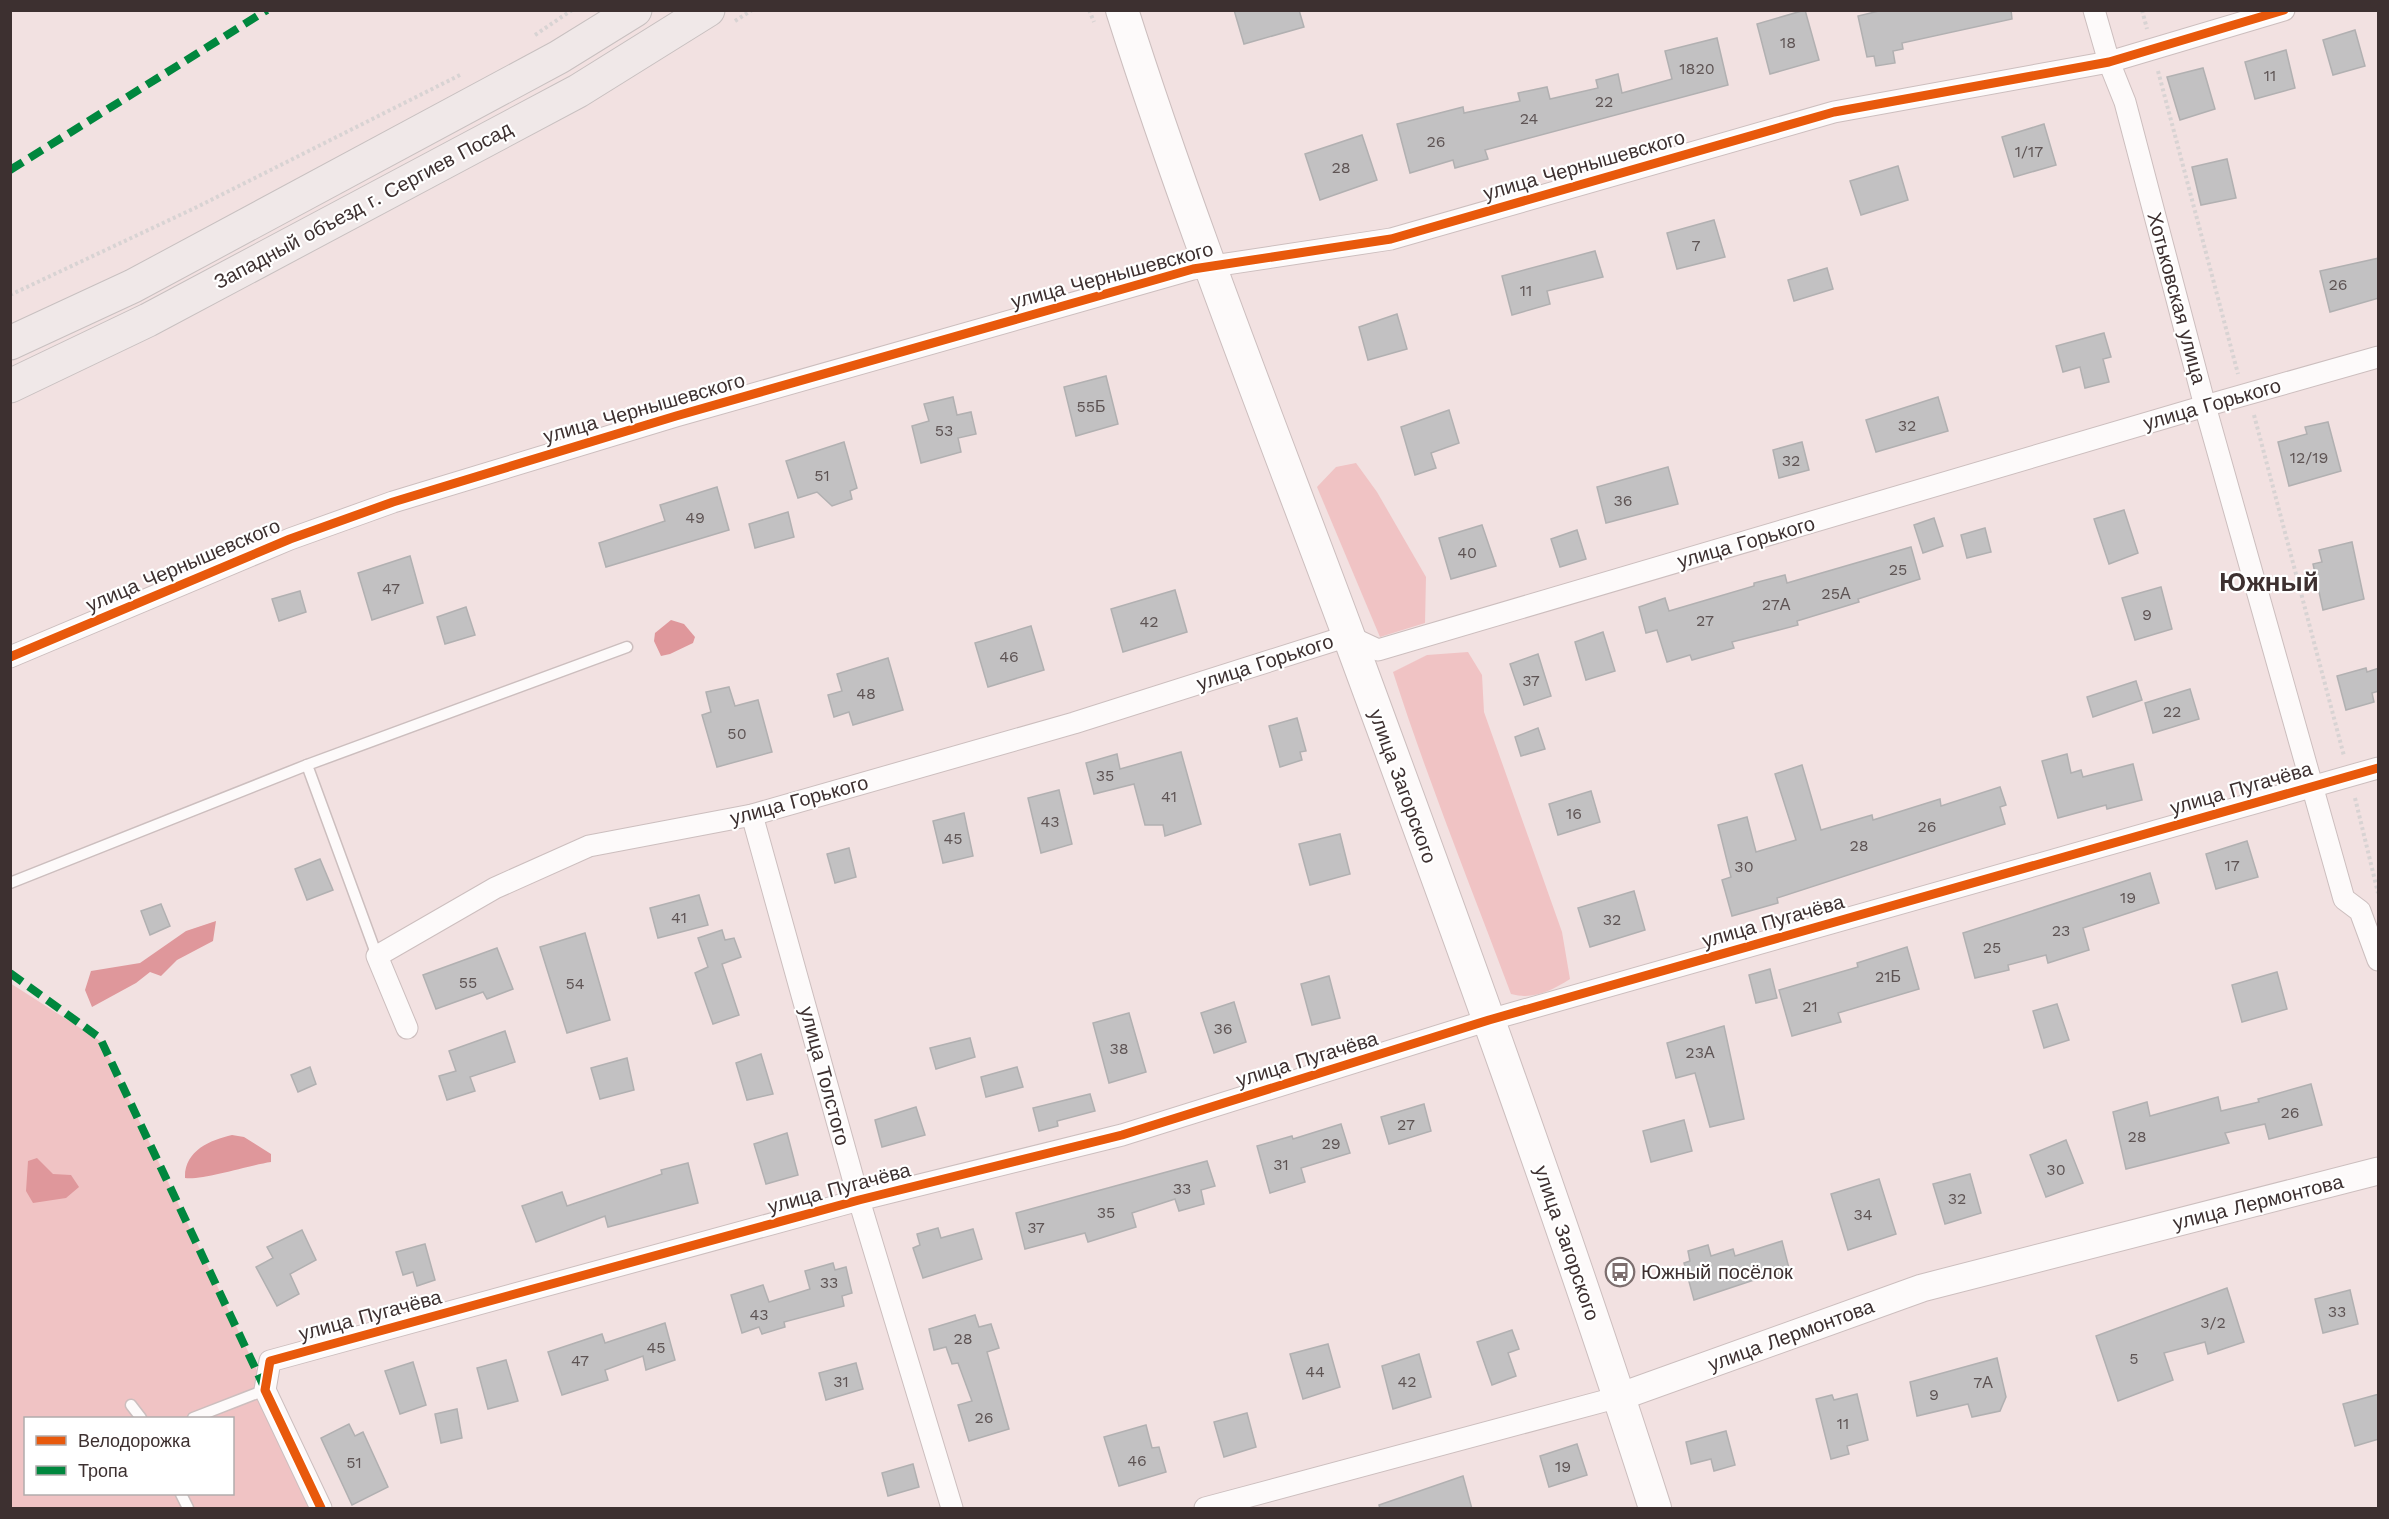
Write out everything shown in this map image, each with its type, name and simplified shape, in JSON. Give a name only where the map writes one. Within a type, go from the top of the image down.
[{"type":"main road","name":"Западный объезд г. Сергиев Посад","points":[[10,343],[133,286],[559,57],[635,10]]},
{"type":"main road","name":"Западный объезд г. Сергиев Посад","points":[[10,386],[148,320],[568,96],[708,10]]},
{"type":"main road","points":[[1112,10],[1140,67]]},
{"type":"main road","points":[[1122,10],[1140,67]]},
{"type":"main road","name":"улица Загорского","points":[[1140,67],[1210,266],[1489,1020],[1619,1397],[1655,1509]]},
{"type":"street","name":"Хотьковская улица","points":[[2094,10],[2109,62],[2125,102],[2205,406],[2344,898],[2360,911],[2379,960]]},
{"type":"street","name":"улица Чернышевского","points":[[10,657],[290,539],[393,502],[676,416],[1210,266],[1392,239],[1834,112],[2109,62],[2284,10]]},
{"type":"street","name":"улица Горького","points":[[377,956],[495,888],[589,846],[752,815],[1074,723],[1348,636],[1378,650],[2205,406],[2379,357]]},
{"type":"street","name":"улица Пугачёва","points":[[265,1390],[270,1361],[859,1200],[1122,1135],[1489,1020],[2379,768]]},
{"type":"street","name":"улица Толстого","points":[[752,815],[859,1200],[952,1509]]},
{"type":"street","points":[[377,956],[407,1028]]},
{"type":"street","name":"улица Лермонтова","points":[[1205,1509],[1619,1397],[1922,1288],[2379,1171]]},
{"type":"street","points":[[265,1390],[321,1509]]},
{"type":"lane","points":[[10,883],[307,765],[627,647]]},
{"type":"lane","points":[[307,765],[377,956]]},
{"type":"lane","points":[[198,1417],[265,1390]]},
{"type":"lane","points":[[131,1405],[140,1417]]},
{"type":"lane","points":[[181,1495],[188,1509]]},
{"type":"path","points":[[527,40],[572,10]]},
{"type":"path","points":[[2142,10],[2379,893]]},
{"type":"path","points":[[10,295],[197,207],[465,72]]},
{"type":"shaded area","points":[[1356,463],[1377,492],[1426,577],[1425,623],[1380,637],[1317,487],[1336,467]]},
{"type":"shaded area","points":[[671,620],[684,624],[695,637],[693,643],[661,656],[654,641],[655,633]]},
{"type":"shaded area","points":[[1468,652],[1482,675],[1484,712],[1562,932],[1570,979],[1549,991],[1534,995],[1511,994],[1435,794],[1393,672],[1427,655]]},
{"type":"shaded area","points":[[216,921],[213,941],[177,960],[161,976],[150,972],[136,983],[92,1007],[85,990],[91,971],[140,963],[186,931]]},
{"type":"shaded area","points":[[10,983],[102,1042],[322,1508],[11,1508]]},
{"type":"shaded area","points":[[232,1135],[244,1137],[271,1154],[271,1162],[202,1177],[185,1178],[189,1161],[200,1148]]},
{"type":"shaded area","points":[[37,1158],[53,1174],[71,1175],[79,1187],[66,1198],[33,1203],[26,1191],[28,1161]]},
{"type":"building","points":[[1234,10],[1299,10],[1304,27],[1244,44]]},
{"type":"building","points":[[1805,10],[1819,60],[1770,74],[1757,24]]},
{"type":"building","points":[[1883,10],[2011,10],[2012,19],[1902,43],[1903,49],[1893,51],[1895,63],[1876,66],[1874,56],[1867,57],[1858,16]]},
{"type":"building","points":[[2355,30],[2365,66],[2333,75],[2323,40]]},
{"type":"building","points":[[1717,38],[1728,85],[1485,150],[1488,159],[1455,168],[1453,160],[1410,173],[1397,124],[1463,107],[1464,113],[1520,101],[1518,93],[1547,87],[1550,99],[1598,88],[1596,80],[1618,74],[1622,93],[1672,79],[1665,51]]},
{"type":"building","points":[[2286,50],[2295,88],[2255,99],[2245,62]]},
{"type":"building","points":[[2203,68],[2215,109],[2180,120],[2167,77]]},
{"type":"building","points":[[2044,124],[2056,165],[2014,177],[2002,137]]},
{"type":"building","points":[[1362,135],[1377,180],[1320,200],[1305,154]]},
{"type":"building","points":[[2227,159],[2236,198],[2201,205],[2192,167]]},
{"type":"building","points":[[1898,166],[1908,200],[1861,215],[1850,181]]},
{"type":"building","points":[[1714,220],[1725,257],[1677,269],[1667,233]]},
{"type":"building","points":[[1595,251],[1603,277],[1547,291],[1550,304],[1512,315],[1502,276]]},
{"type":"building","points":[[2379,258],[2379,298],[2330,312],[2320,271]]},
{"type":"building","points":[[1827,268],[1833,289],[1794,301],[1788,280]]},
{"type":"building","points":[[1397,314],[1407,349],[1368,360],[1359,327]]},
{"type":"building","points":[[2104,333],[2111,357],[2103,359],[2109,382],[2085,388],[2080,367],[2063,372],[2056,346]]},
{"type":"building","points":[[1106,376],[1118,424],[1076,436],[1064,387]]},
{"type":"building","points":[[953,397],[957,415],[971,412],[976,434],[958,438],[961,452],[921,463],[912,426],[929,421],[924,404]]},
{"type":"building","points":[[1938,397],[1948,431],[1876,452],[1866,420]]},
{"type":"building","points":[[1449,410],[1459,443],[1431,453],[1436,468],[1415,475],[1401,427]]},
{"type":"building","points":[[2328,422],[2341,471],[2289,486],[2278,442],[2307,434],[2305,427]]},
{"type":"building","points":[[844,442],[857,488],[850,491],[852,499],[832,506],[817,492],[798,498],[786,461]]},
{"type":"building","points":[[1802,442],[1809,470],[1779,478],[1773,450]]},
{"type":"building","points":[[1668,467],[1678,504],[1606,523],[1597,487]]},
{"type":"building","points":[[717,487],[729,530],[606,567],[599,543],[665,521],[660,505]]},
{"type":"building","points":[[2124,510],[2138,553],[2109,564],[2094,519]]},
{"type":"building","points":[[788,512],[794,537],[755,548],[749,524]]},
{"type":"building","points":[[1934,518],[1943,546],[1923,553],[1914,525]]},
{"type":"building","points":[[1482,525],[1496,566],[1451,579],[1439,538]]},
{"type":"building","points":[[1985,528],[1991,552],[1967,558],[1961,535]]},
{"type":"building","points":[[1577,530],[1586,559],[1560,567],[1551,539]]},
{"type":"building","points":[[2352,542],[2364,599],[2323,610],[2313,564],[2322,562],[2319,550]]},
{"type":"building","points":[[1911,547],[1920,579],[1858,599],[1859,602],[1797,621],[1798,625],[1732,642],[1734,648],[1692,660],[1690,655],[1667,662],[1657,630],[1646,633],[1639,607],[1665,598],[1669,611],[1754,586],[1754,583],[1785,575],[1787,583]]},
{"type":"building","points":[[410,556],[423,603],[372,620],[358,573]]},
{"type":"building","points":[[2161,587],[2172,629],[2135,640],[2122,598]]},
{"type":"building","points":[[1175,590],[1187,632],[1123,652],[1111,609]]},
{"type":"building","points":[[300,591],[306,612],[279,621],[272,599]]},
{"type":"building","points":[[466,607],[475,635],[445,644],[437,617]]},
{"type":"building","points":[[1031,626],[1044,670],[988,687],[975,643]]},
{"type":"building","points":[[1603,632],[1615,671],[1586,680],[1575,642]]},
{"type":"building","points":[[1538,654],[1551,696],[1524,705],[1510,664]]},
{"type":"building","points":[[888,658],[903,710],[853,725],[849,712],[834,717],[828,695],[842,691],[837,674]]},
{"type":"building","points":[[2366,668],[2367,672],[2379,668],[2379,691],[2372,693],[2374,702],[2346,710],[2337,676]]},
{"type":"building","points":[[2136,681],[2142,700],[2093,717],[2087,697]]},
{"type":"building","points":[[729,687],[735,706],[758,700],[772,752],[717,767],[702,715],[711,712],[706,692]]},
{"type":"building","points":[[2190,689],[2199,719],[2153,733],[2145,703]]},
{"type":"building","points":[[1297,718],[1306,751],[1300,752],[1302,760],[1280,767],[1269,726]]},
{"type":"building","points":[[1538,728],[1545,749],[1521,756],[1515,737]]},
{"type":"building","points":[[1181,752],[1201,824],[1165,836],[1163,825],[1145,825],[1134,784],[1094,794],[1086,763],[1117,754],[1120,769]]},
{"type":"building","points":[[2067,754],[2071,773],[2081,770],[2083,777],[2133,764],[2142,800],[2107,809],[2106,805],[2058,818],[2042,761]]},
{"type":"building","points":[[1802,765],[1821,830],[1872,815],[1873,820],[1940,799],[1941,806],[2000,787],[2006,805],[2000,807],[2005,824],[1777,898],[1778,903],[1732,916],[1722,880],[1731,877],[1718,825],[1747,817],[1756,852],[1796,840],[1775,774]]},
{"type":"building","points":[[1059,790],[1072,844],[1041,853],[1028,798]]},
{"type":"building","points":[[1591,791],[1600,822],[1558,835],[1549,804]]},
{"type":"building","points":[[964,813],[973,856],[943,863],[933,821]]},
{"type":"building","points":[[1340,834],[1350,874],[1310,885],[1299,844]]},
{"type":"building","points":[[2247,841],[2258,877],[2216,889],[2206,854]]},
{"type":"building","points":[[849,848],[856,877],[835,883],[827,854]]},
{"type":"building","points":[[320,859],[333,890],[307,900],[295,869]]},
{"type":"building","points":[[2150,873],[2159,903],[2083,928],[2089,950],[2048,963],[2046,955],[2008,965],[2009,970],[1975,978],[1963,933]]},
{"type":"building","points":[[1634,891],[1645,930],[1590,947],[1578,908]]},
{"type":"building","points":[[699,895],[708,925],[658,938],[650,908]]},
{"type":"building","points":[[161,904],[170,926],[150,935],[141,911]]},
{"type":"building","points":[[722,930],[725,940],[734,938],[741,957],[722,964],[739,1015],[713,1024],[695,973],[708,967],[698,938]]},
{"type":"building","points":[[585,933],[610,1020],[567,1033],[540,947]]},
{"type":"building","points":[[1907,947],[1919,989],[1838,1013],[1841,1022],[1792,1036],[1779,990],[1858,967],[1857,963]]},
{"type":"building","points":[[497,948],[513,989],[487,999],[483,992],[436,1009],[423,975]]},
{"type":"building","points":[[1770,969],[1777,998],[1756,1003],[1749,975]]},
{"type":"building","points":[[2277,972],[2287,1009],[2242,1022],[2232,985]]},
{"type":"building","points":[[1329,976],[1340,1018],[1312,1025],[1301,984]]},
{"type":"building","points":[[1234,1002],[1246,1042],[1214,1053],[1201,1013]]},
{"type":"building","points":[[2057,1004],[2069,1040],[2044,1048],[2033,1011]]},
{"type":"building","points":[[1129,1013],[1146,1072],[1109,1083],[1093,1023]]},
{"type":"building","points":[[1724,1026],[1744,1119],[1710,1127],[1695,1073],[1676,1078],[1667,1043]]},
{"type":"building","points":[[505,1031],[515,1062],[470,1077],[475,1091],[447,1100],[439,1076],[456,1071],[449,1051]]},
{"type":"building","points":[[970,1038],[975,1057],[936,1069],[930,1048]]},
{"type":"building","points":[[761,1054],[773,1094],[747,1100],[736,1063]]},
{"type":"building","points":[[627,1058],[634,1090],[600,1099],[591,1068]]},
{"type":"building","points":[[310,1067],[316,1084],[298,1092],[291,1075]]},
{"type":"building","points":[[1017,1067],[1023,1087],[986,1097],[981,1077]]},
{"type":"building","points":[[2311,1084],[2322,1125],[2269,1139],[2265,1124],[2225,1133],[2229,1143],[2126,1169],[2113,1112],[2147,1102],[2150,1116],[2218,1097],[2221,1111],[2259,1102],[2258,1099]]},
{"type":"building","points":[[1090,1094],[1095,1111],[1057,1121],[1058,1126],[1039,1131],[1033,1108]]},
{"type":"building","points":[[1424,1104],[1431,1131],[1389,1144],[1381,1117]]},
{"type":"building","points":[[916,1107],[925,1135],[882,1147],[875,1120]]},
{"type":"building","points":[[1684,1120],[1692,1151],[1651,1162],[1643,1131]]},
{"type":"building","points":[[1341,1124],[1350,1153],[1301,1168],[1305,1182],[1270,1193],[1257,1146],[1292,1136],[1293,1139]]},
{"type":"building","points":[[787,1133],[798,1175],[766,1184],[754,1144]]},
{"type":"building","points":[[2066,1140],[2083,1183],[2046,1197],[2030,1155]]},
{"type":"building","points":[[1207,1161],[1215,1186],[1201,1190],[1204,1204],[1179,1211],[1175,1199],[1132,1213],[1136,1227],[1088,1242],[1085,1233],[1025,1249],[1016,1213]]},
{"type":"building","points":[[688,1163],[698,1203],[608,1227],[605,1216],[536,1242],[522,1206],[562,1192],[567,1206],[662,1174],[661,1170]]},
{"type":"building","points":[[1970,1174],[1981,1213],[1945,1224],[1933,1184]]},
{"type":"building","points":[[1879,1179],[1896,1234],[1848,1250],[1831,1194]]},
{"type":"building","points":[[938,1228],[941,1238],[973,1229],[982,1259],[923,1278],[913,1248],[920,1245],[917,1234]]},
{"type":"building","points":[[302,1230],[316,1260],[290,1274],[299,1294],[277,1306],[256,1267],[273,1258],[267,1247]]},
{"type":"building","points":[[1782,1241],[1790,1272],[1769,1278],[1769,1275],[1694,1300],[1684,1263],[1690,1261],[1688,1251],[1708,1245],[1711,1256],[1733,1249],[1735,1256]]},
{"type":"building","points":[[425,1244],[435,1280],[417,1286],[413,1272],[403,1275],[396,1252]]},
{"type":"building","points":[[833,1263],[835,1270],[846,1267],[852,1293],[842,1296],[844,1306],[784,1322],[785,1327],[762,1334],[759,1327],[742,1333],[731,1295],[763,1285],[769,1302],[810,1289],[805,1271]]},
{"type":"building","points":[[2227,1288],[2244,1342],[2208,1354],[2205,1342],[2164,1353],[2173,1380],[2118,1401],[2096,1336]]},
{"type":"building","points":[[2350,1290],[2358,1324],[2323,1333],[2315,1299]]},
{"type":"building","points":[[975,1315],[979,1327],[991,1324],[999,1348],[987,1352],[1009,1429],[969,1441],[958,1405],[972,1401],[958,1363],[952,1364],[946,1347],[934,1350],[929,1329]]},
{"type":"building","points":[[665,1323],[675,1360],[646,1370],[643,1356],[605,1370],[608,1380],[562,1395],[548,1352],[602,1334],[605,1343]]},
{"type":"building","points":[[1512,1330],[1519,1349],[1508,1353],[1516,1376],[1492,1385],[1477,1342]]},
{"type":"building","points":[[1328,1344],[1340,1387],[1303,1399],[1290,1354]]},
{"type":"building","points":[[1419,1354],[1431,1397],[1393,1409],[1382,1366]]},
{"type":"building","points":[[1997,1358],[2006,1397],[2000,1411],[1972,1417],[1968,1404],[1917,1416],[1910,1382]]},
{"type":"building","points":[[506,1360],[518,1401],[488,1409],[477,1368]]},
{"type":"building","points":[[413,1362],[426,1405],[400,1414],[385,1371]]},
{"type":"building","points":[[856,1363],[863,1389],[826,1400],[819,1373]]},
{"type":"building","points":[[1857,1394],[1868,1440],[1847,1446],[1849,1454],[1831,1459],[1816,1399],[1832,1395],[1834,1400]]},
{"type":"building","points":[[2379,1394],[2379,1439],[2355,1446],[2343,1404]]},
{"type":"building","points":[[457,1409],[462,1438],[441,1443],[435,1414]]},
{"type":"building","points":[[1247,1413],[1256,1447],[1224,1457],[1214,1422]]},
{"type":"building","points":[[349,1424],[355,1436],[363,1432],[388,1487],[352,1505],[321,1438]]},
{"type":"building","points":[[1146,1425],[1152,1448],[1159,1447],[1166,1472],[1119,1486],[1104,1437]]},
{"type":"building","points":[[1726,1431],[1735,1465],[1714,1471],[1711,1459],[1691,1464],[1686,1442]]},
{"type":"building","points":[[1577,1444],[1587,1475],[1549,1487],[1540,1456]]},
{"type":"building","points":[[913,1464],[919,1487],[888,1496],[882,1473]]},
{"type":"building","points":[[1463,1476],[1472,1509],[1380,1509],[1379,1505]]},
{"type":"marked path","points":[[10,170],[267,10]]},
{"type":"marked path","points":[[10,973],[100,1038],[265,1389]]},
{"type":"cycle path","points":[[10,657],[290,539],[393,502],[676,416],[1193,269],[1391,239],[1834,112],[2109,62],[2284,10]]},
{"type":"cycle path","points":[[321,1508],[265,1390],[270,1361],[859,1200],[1122,1135],[1489,1020],[2378,768]]},
{"type":"place","name":"Южный посёлок","points":[[1620,1272]]},
{"type":"district","name":"Южный","points":[[2269,582]]}]
